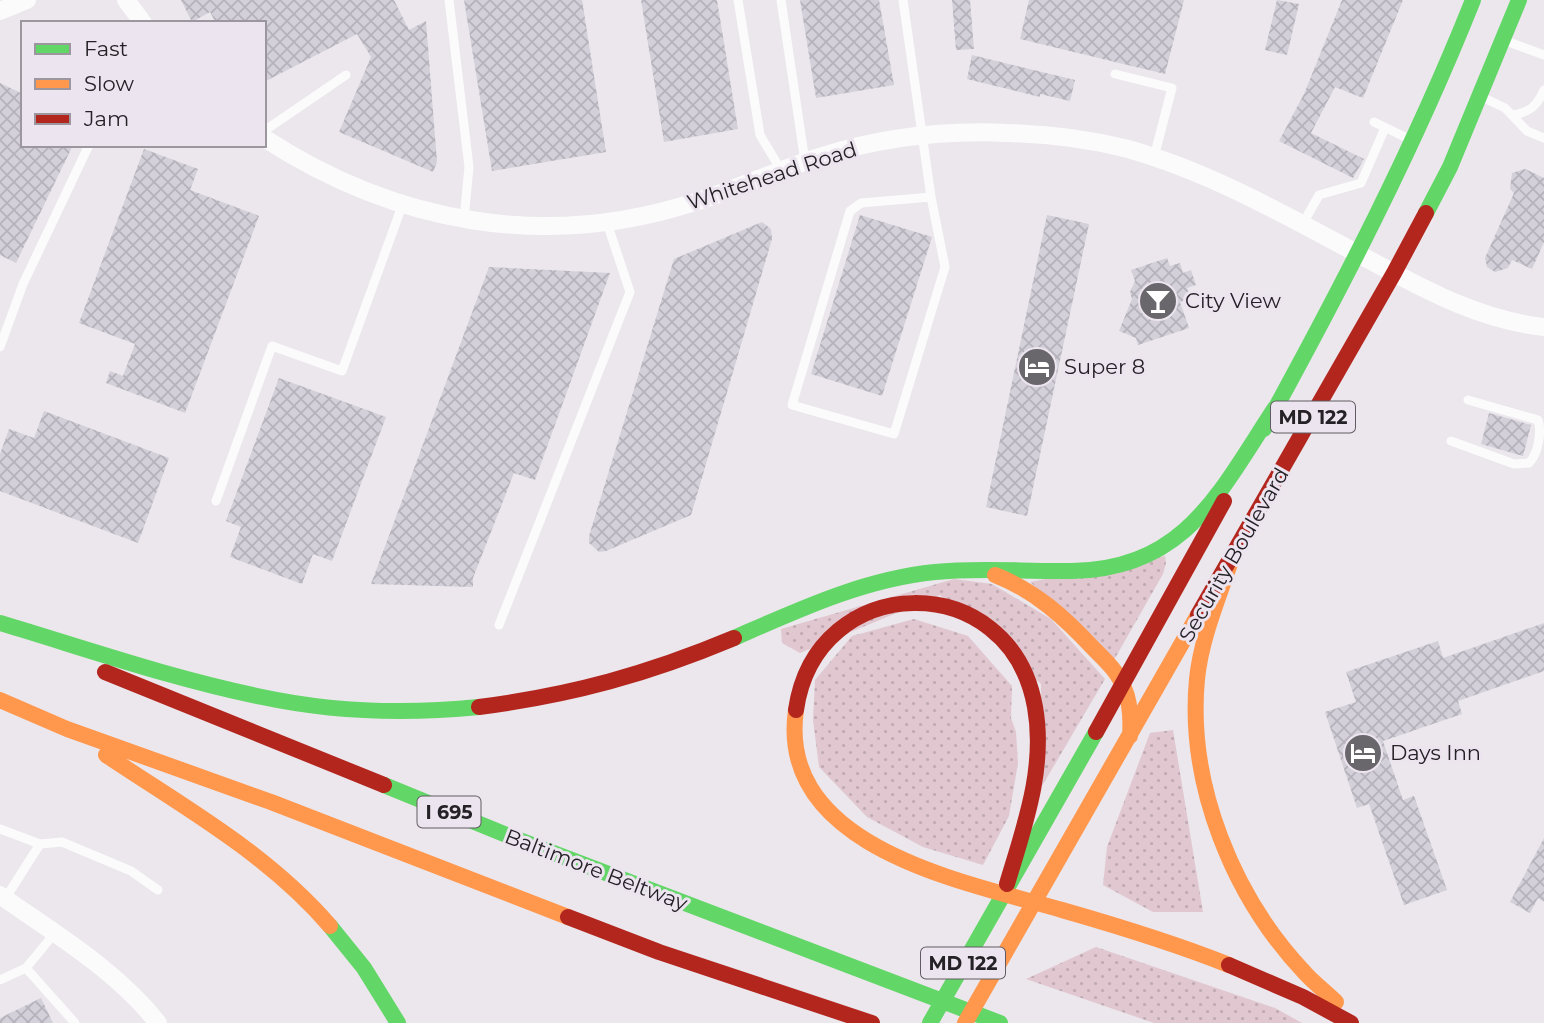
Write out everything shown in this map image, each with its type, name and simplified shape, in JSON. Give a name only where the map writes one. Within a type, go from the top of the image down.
[{"type":"main road","name":"Security Boulevard","points":[[930,1023],[996,903],[1124,684],[1359,254],[1382,193],[1414,141],[1473,0]]},
{"type":"main road","name":"Security Boulevard","points":[[965,1023],[1394,273],[1450,167],[1519,0]]},
{"type":"main road","points":[[0,623],[215,687],[315,706],[371,710],[435,710],[492,705],[563,694],[691,656],[871,584],[908,575],[944,570],[1091,572],[1121,567],[1175,541],[1195,523],[1275,408]]},
{"type":"main road","points":[[1231,561],[1202,648],[1197,681],[1197,732],[1201,767],[1211,808],[1242,884],[1266,922],[1296,962],[1326,994],[1362,1023]]},
{"type":"main road","points":[[980,570],[1010,580],[1047,603],[1115,671],[1124,684],[1131,707],[1130,736]]},
{"type":"main road","points":[[1007,884],[1032,797],[1037,761],[1038,734],[1034,701],[1022,667],[1005,640],[987,624],[969,613],[945,604],[895,602],[869,610],[846,623],[827,640],[812,660],[795,700],[795,747],[803,773],[816,796],[841,821],[860,837],[906,863],[1188,948],[1240,967],[1317,1003],[1351,1023]]},
{"type":"main road","name":"Baltimore Beltway","points":[[0,629],[514,838],[1000,1023]]},
{"type":"main road","name":"I 695","points":[[0,700],[67,729],[271,803],[659,952],[872,1023]]},
{"type":"main road","points":[[67,729],[226,832],[288,883],[327,922],[359,961],[398,1023]]},
{"type":"street","points":[[126,0],[142,21]]},
{"type":"street","name":"Whitehead Road","points":[[266,139],[336,180],[402,206],[464,220],[531,226],[607,223],[649,215],[698,201],[805,162],[857,147],[924,135],[1045,135],[1113,146],[1154,157],[1228,187],[1433,294],[1468,309],[1522,325],[1544,327]]},
{"type":"street","points":[[3,897],[102,967],[135,997],[158,1023]]},
{"type":"lane","points":[[449,0],[469,167],[464,220]]},
{"type":"lane","points":[[738,0],[760,135],[781,170]]},
{"type":"lane","points":[[781,0],[805,162]]},
{"type":"lane","points":[[903,0],[931,197],[945,267],[894,434],[792,405],[850,211],[862,203],[931,197]]},
{"type":"lane","points":[[1504,40],[1544,55]]},
{"type":"lane","points":[[1115,74],[1172,88],[1154,157]]},
{"type":"lane","points":[[266,130],[346,75]]},
{"type":"lane","points":[[1513,115],[1534,107],[1543,93]]},
{"type":"lane","points":[[1480,96],[1505,108],[1527,131],[1544,138]]},
{"type":"lane","points":[[1374,122],[1414,141]]},
{"type":"lane","points":[[1302,225],[1319,195],[1364,184],[1385,128]]},
{"type":"lane","points":[[0,347],[23,284],[88,147]]},
{"type":"lane","points":[[216,501],[272,345],[342,371],[402,206]]},
{"type":"lane","points":[[499,625],[629,292],[607,223]]},
{"type":"lane","points":[[1451,441],[1514,464],[1529,463],[1534,459],[1541,428],[1538,420],[1468,400]]},
{"type":"lane","points":[[0,829],[40,844],[62,842],[131,871],[158,890]]},
{"type":"lane","points":[[3,897],[40,844]]},
{"type":"lane","points":[[0,980],[26,968],[54,934]]},
{"type":"lane","points":[[26,968],[75,1023]]},
{"type":"shaded area","points":[[1165,556],[1163,574],[1114,660],[1030,582]]},
{"type":"shaded area","points":[[954,579],[992,584],[1051,619],[1105,679],[1042,786],[1041,684],[940,595],[800,653],[782,643],[781,629]]},
{"type":"shaded area","points":[[914,619],[968,636],[1012,686],[1011,718],[1016,732],[1018,763],[1009,816],[983,865],[923,847],[867,817],[819,767],[813,720],[815,680],[852,636]]},
{"type":"shaded area","points":[[1173,730],[1203,912],[1153,912],[1103,885],[1107,847],[1150,733]]},
{"type":"shaded area","points":[[1096,947],[1275,1008],[1302,1023],[1154,1023],[1026,979]]},
{"type":"building","points":[[181,0],[394,0],[409,30],[426,21],[437,162],[433,172],[339,132],[371,57],[357,34],[266,81],[266,21],[215,21],[210,12],[192,21]]},
{"type":"building","points":[[464,0],[582,0],[606,152],[492,171]]},
{"type":"building","points":[[641,0],[717,0],[738,129],[664,142]]},
{"type":"building","points":[[800,0],[879,0],[894,85],[816,98]]},
{"type":"building","points":[[952,0],[970,0],[974,49],[956,50]]},
{"type":"building","points":[[1029,0],[1184,0],[1165,74],[1020,39]]},
{"type":"building","points":[[1277,0],[1299,4],[1287,55],[1265,50]]},
{"type":"building","points":[[1342,0],[1403,0],[1363,98],[1335,87],[1311,133],[1364,159],[1353,178],[1279,141],[1304,94]]},
{"type":"building","points":[[972,55],[1075,80],[1070,101],[1040,94],[1040,97],[967,79]]},
{"type":"building","points":[[0,83],[21,93],[21,147],[72,147],[16,263],[0,255]]},
{"type":"building","points":[[144,149],[198,169],[190,190],[259,216],[185,413],[106,383],[110,371],[123,376],[135,344],[79,323]]},
{"type":"building","points":[[1525,169],[1544,178],[1544,242],[1532,269],[1512,260],[1508,268],[1495,272],[1487,267],[1485,258],[1514,193],[1510,189],[1512,173]]},
{"type":"building","points":[[860,215],[932,237],[882,396],[811,374]]},
{"type":"building","name":"Super 8","points":[[1047,215],[1089,224],[1027,516],[986,507]]},
{"type":"building","points":[[762,222],[771,229],[772,239],[691,515],[599,552],[589,543],[589,536],[674,259]]},
{"type":"building","name":"City View","points":[[1167,258],[1170,266],[1180,263],[1183,273],[1191,270],[1196,285],[1187,288],[1191,298],[1180,302],[1189,328],[1138,345],[1136,338],[1119,331],[1132,299],[1130,292],[1135,281],[1131,270]]},
{"type":"building","points":[[489,267],[610,273],[535,480],[514,473],[473,578],[473,587],[371,584]]},
{"type":"building","points":[[279,378],[386,417],[332,561],[313,554],[302,584],[230,557],[241,527],[226,521]]},
{"type":"building","points":[[44,411],[169,458],[138,543],[0,491],[0,454],[9,429],[34,438]]},
{"type":"building","points":[[1489,413],[1531,425],[1523,456],[1481,444]]},
{"type":"building","points":[[1544,623],[1544,671],[1458,701],[1462,714],[1383,741],[1403,800],[1414,796],[1447,890],[1404,905],[1369,804],[1357,808],[1325,712],[1356,702],[1346,672],[1438,641],[1443,658]]},
{"type":"building","points":[[1544,838],[1544,902],[1538,898],[1530,913],[1510,902]]},
{"type":"building","points":[[41,998],[53,1023],[0,1023],[0,1018]]},
{"type":"traffic: fast","points":[[1264,429],[1375,218],[1426,110],[1473,0]]},
{"type":"traffic: fast","points":[[1426,213],[1450,167],[1519,0]]},
{"type":"traffic: fast","points":[[734,638],[832,597],[883,581],[935,572],[969,570],[1072,571],[1111,567],[1144,556],[1172,540],[1196,520],[1217,496],[1275,408]]},
{"type":"traffic: fast","points":[[0,623],[163,673],[289,702],[370,710],[479,707]]},
{"type":"traffic: fast","points":[[930,1023],[1096,732]]},
{"type":"traffic: fast","points":[[384,785],[514,838],[1000,1023]]},
{"type":"traffic: fast","points":[[330,926],[364,968],[398,1023]]},
{"type":"traffic: slow","points":[[1231,561],[1206,634],[1197,679],[1196,719],[1208,798],[1220,837],[1256,910],[1279,943],[1305,973],[1336,1002]]},
{"type":"traffic: slow","points":[[995,575],[1024,589],[1049,606],[1111,667],[1128,700],[1130,736]]},
{"type":"traffic: slow","points":[[965,1023],[1198,615]]},
{"type":"traffic: slow","points":[[0,700],[67,729],[271,802],[568,917]]},
{"type":"traffic: slow","points":[[796,710],[798,757],[816,796],[846,827],[886,851],[930,871],[1125,929],[1229,965]]},
{"type":"traffic: slow","points":[[106,755],[252,854],[280,876],[330,926]]},
{"type":"traffic: jam","points":[[1198,615],[1426,213]]},
{"type":"traffic: jam","points":[[1096,732],[1224,501]]},
{"type":"traffic: jam","points":[[796,710],[811,664],[838,631],[874,610],[914,603],[954,609],[990,628],[1018,661],[1035,707],[1038,730],[1032,797],[1007,884]]},
{"type":"traffic: jam","points":[[479,707],[609,682],[734,638]]},
{"type":"traffic: jam","points":[[105,672],[384,785]]},
{"type":"traffic: jam","points":[[568,917],[659,952],[872,1023]]},
{"type":"traffic: jam","points":[[1229,965],[1303,997],[1351,1023]]},
{"type":"place","name":"City View","points":[[1158,301]]},
{"type":"place","name":"Super 8","points":[[1037,367]]},
{"type":"place","name":"Days Inn","points":[[1363,753]]}]
